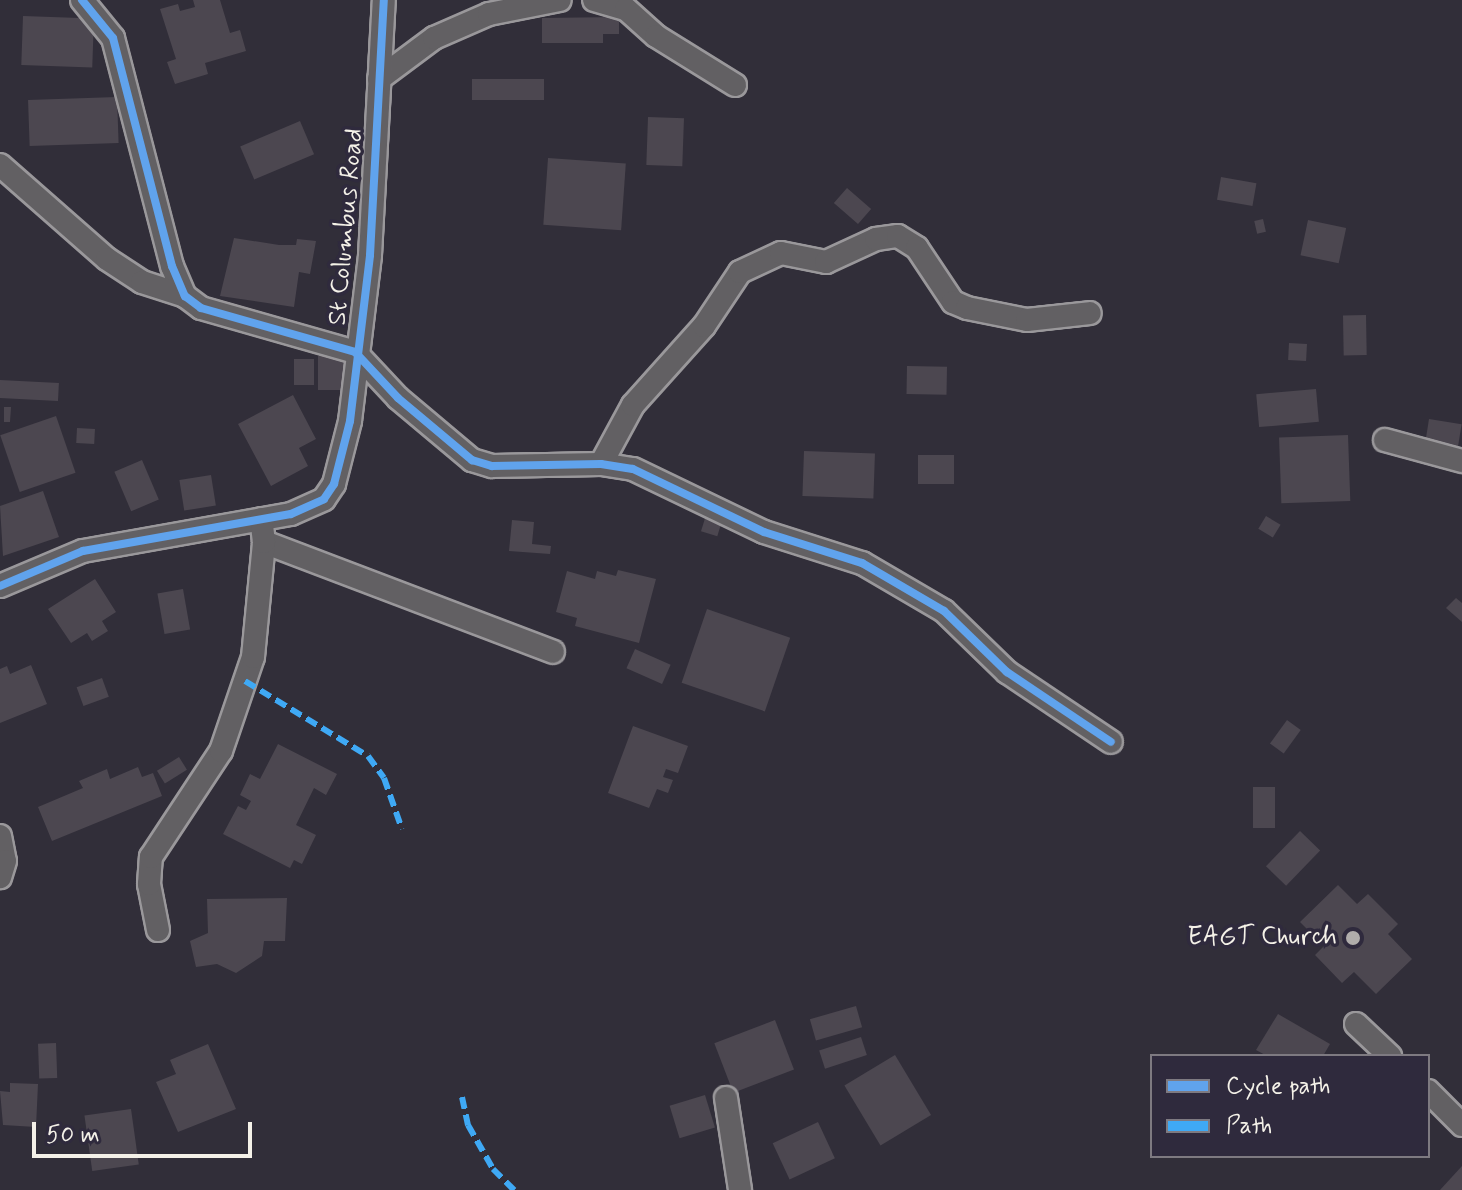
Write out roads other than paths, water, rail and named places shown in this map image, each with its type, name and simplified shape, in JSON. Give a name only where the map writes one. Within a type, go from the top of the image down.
[{"type":"street","points":[[82,0],[113,38],[172,266],[185,296]]},
{"type":"street","name":"St Columbus Road","points":[[0,586],[83,551],[291,514],[324,499],[334,484],[350,421],[355,352],[370,255],[384,0]]},
{"type":"street","points":[[379,79],[434,38],[489,14],[560,0]]},
{"type":"street","points":[[594,0],[626,9],[656,36],[735,85]]},
{"type":"street","points":[[0,165],[107,259],[142,282],[185,296],[224,319],[355,352],[398,398],[472,460],[492,466],[601,464],[633,469],[764,532],[862,563],[944,611],[1007,672],[1111,742]]},
{"type":"street","points":[[601,464],[633,405],[704,326],[740,272],[781,253],[826,262],[876,239],[898,236],[917,248],[953,302],[967,308],[1027,320],[1090,313]]},
{"type":"street","points":[[1385,440],[1462,461]]},
{"type":"street","points":[[158,930],[148,868],[165,832],[204,783],[221,751],[253,657],[264,542],[261,519]]},
{"type":"street","points":[[264,542],[553,652]]},
{"type":"street","points":[[0,836],[5,861],[0,877]]},
{"type":"street","points":[[1356,1024],[1388,1054]]},
{"type":"street","points":[[1430,1093],[1462,1125]]},
{"type":"street","points":[[726,1098],[740,1190]]},
{"type":"place","name":"EAGT Church","points":[[1353,938]]}]
